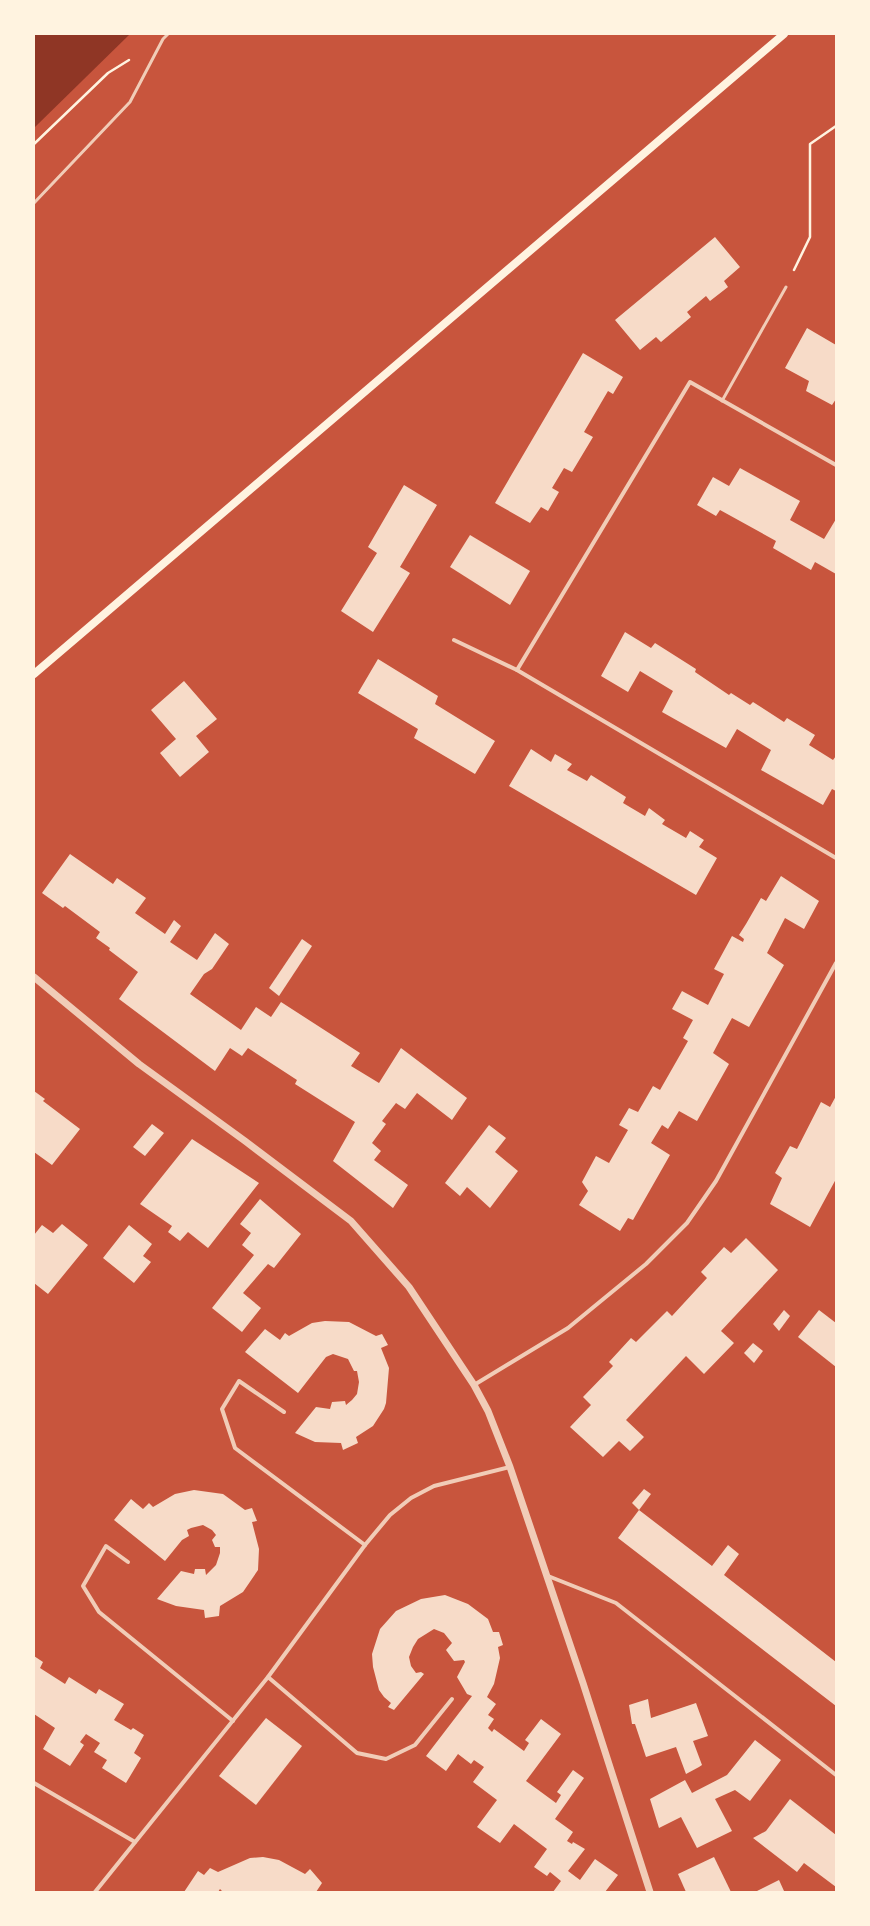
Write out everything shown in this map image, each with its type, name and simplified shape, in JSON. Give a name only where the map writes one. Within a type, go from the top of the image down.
[{"type":"main road","points":[[34,674],[784,34]]},
{"type":"street","points":[[517,670],[690,382],[836,465]]},
{"type":"street","points":[[454,640],[517,670],[836,858]]},
{"type":"street","points":[[474,1384],[568,1328],[646,1264],[687,1223],[716,1182],[836,963]]},
{"type":"street","points":[[34,977],[139,1064],[245,1140],[351,1221],[408,1287],[474,1384],[488,1411],[510,1467],[548,1576],[650,1892]]},
{"type":"street","points":[[284,1412],[239,1381],[222,1409],[235,1448],[365,1545]]},
{"type":"street","points":[[95,1892],[268,1677],[365,1545],[390,1515],[410,1498],[434,1486],[510,1467]]},
{"type":"street","points":[[128,1562],[106,1546],[82,1586],[99,1612],[233,1721]]},
{"type":"street","points":[[548,1576],[616,1603],[836,1775]]},
{"type":"street","points":[[268,1677],[357,1753],[386,1759],[415,1745],[452,1699]]},
{"type":"street","points":[[34,1783],[135,1842]]},
{"type":"lane","points":[[34,203],[130,102],[163,39],[168,34]]},
{"type":"lane","points":[[722,401],[786,287]]},
{"type":"path","points":[[34,144],[108,73],[132,58]]},
{"type":"path","points":[[786,287],[810,238],[810,144],[836,126]]},
{"type":"shaded area","points":[[34,34],[130,34],[34,128]]},
{"type":"building","points":[[715,237],[740,267],[724,281],[728,287],[710,301],[706,296],[687,312],[691,317],[661,342],[656,337],[640,350],[615,320]]},
{"type":"building","points":[[807,328],[836,345],[836,399],[832,405],[806,391],[809,381],[785,368]]},
{"type":"building","points":[[583,353],[623,377],[613,394],[608,391],[584,432],[593,437],[572,472],[564,468],[552,488],[559,492],[548,511],[541,507],[530,523],[495,503]]},
{"type":"building","points":[[740,468],[800,501],[790,520],[824,539],[836,519],[836,574],[815,562],[811,570],[773,548],[776,541],[720,510],[716,516],[697,505],[713,477],[729,486]]},
{"type":"building","points":[[404,485],[437,505],[400,567],[410,573],[373,632],[341,611],[377,553],[368,547]]},
{"type":"building","points":[[470,535],[530,571],[510,605],[450,567]]},
{"type":"building","points":[[625,632],[651,648],[655,643],[696,669],[695,672],[729,695],[731,693],[750,705],[753,702],[784,722],[787,718],[815,735],[809,745],[833,760],[836,756],[836,791],[832,789],[823,805],[761,770],[771,750],[737,729],[726,748],[662,712],[673,691],[640,671],[628,692],[601,676]]},
{"type":"building","points":[[378,659],[438,696],[435,704],[495,741],[475,774],[414,738],[418,729],[358,693]]},
{"type":"building","points":[[184,681],[217,719],[196,736],[209,752],[180,777],[160,753],[176,739],[151,710]]},
{"type":"building","points":[[531,749],[551,762],[555,754],[572,764],[567,770],[587,781],[591,775],[626,797],[623,803],[645,816],[649,808],[665,820],[662,824],[686,838],[690,831],[704,840],[699,847],[717,858],[696,895],[509,786]]},
{"type":"building","points":[[70,854],[113,884],[117,878],[146,898],[135,913],[165,934],[174,920],[181,926],[170,942],[197,960],[215,933],[229,944],[212,969],[204,974],[190,994],[241,1030],[256,1007],[271,1017],[281,1002],[360,1053],[351,1066],[379,1083],[401,1048],[467,1098],[452,1120],[417,1093],[405,1109],[396,1103],[382,1121],[386,1124],[372,1143],[381,1151],[374,1160],[408,1185],[393,1208],[333,1161],[355,1122],[295,1084],[297,1080],[248,1048],[242,1056],[230,1048],[215,1071],[119,999],[138,972],[96,938],[100,932],[65,906],[63,908],[42,893]]},
{"type":"building","points":[[781,876],[819,901],[804,929],[785,918],[767,953],[784,965],[749,1027],[732,1018],[713,1053],[729,1064],[697,1121],[679,1111],[668,1129],[662,1125],[651,1143],[670,1155],[633,1220],[628,1218],[620,1231],[579,1205],[588,1191],[582,1182],[596,1156],[609,1163],[628,1130],[619,1125],[629,1108],[638,1112],[653,1086],[660,1090],[688,1041],[683,1038],[693,1020],[672,1009],[682,991],[708,1005],[724,974],[714,969],[732,936],[743,942],[744,939],[739,935],[761,898],[766,901]]},
{"type":"building","points":[[302,939],[312,946],[279,996],[269,988]]},
{"type":"building","points":[[34,1091],[45,1099],[43,1101],[80,1129],[52,1165],[34,1152]]},
{"type":"building","points":[[836,1096],[836,1179],[810,1227],[770,1204],[782,1178],[775,1173],[790,1146],[797,1149],[821,1102],[830,1107]]},
{"type":"building","points":[[152,1124],[164,1133],[145,1156],[133,1147]]},
{"type":"building","points":[[489,1125],[506,1138],[495,1152],[518,1171],[490,1208],[467,1187],[460,1196],[445,1183]]},
{"type":"building","points":[[192,1139],[259,1183],[208,1248],[188,1232],[180,1241],[168,1232],[172,1226],[140,1204]]},
{"type":"building","points":[[260,1199],[301,1234],[274,1268],[268,1264],[243,1293],[261,1308],[242,1332],[212,1308],[254,1255],[242,1245],[251,1233],[240,1224]]},
{"type":"building","points":[[62,1224],[88,1245],[48,1294],[34,1283],[34,1235],[42,1225],[53,1233]]},
{"type":"building","points":[[129,1225],[152,1244],[143,1256],[151,1262],[134,1283],[103,1258]]},
{"type":"building","points":[[746,1238],[778,1270],[721,1331],[734,1343],[704,1374],[686,1356],[626,1420],[644,1437],[630,1451],[619,1441],[603,1457],[570,1427],[591,1405],[583,1397],[613,1366],[609,1362],[631,1338],[636,1342],[667,1311],[672,1316],[707,1278],[701,1272],[724,1247],[731,1253]]},
{"type":"building","points":[[784,1310],[790,1316],[779,1331],[773,1324]]},
{"type":"building","points":[[819,1310],[836,1323],[836,1367],[798,1337]]},
{"type":"building","points":[[325,1321],[349,1322],[376,1336],[382,1334],[388,1345],[381,1348],[389,1368],[386,1403],[384,1409],[373,1426],[356,1437],[358,1443],[343,1450],[341,1443],[315,1442],[295,1433],[316,1407],[330,1409],[332,1402],[345,1401],[346,1405],[357,1394],[359,1382],[357,1371],[354,1371],[348,1359],[333,1354],[326,1357],[298,1393],[245,1352],[265,1329],[280,1340],[285,1333],[289,1336],[312,1323]]},
{"type":"building","points":[[753,1343],[763,1351],[754,1363],[744,1353]]},
{"type":"building","points":[[644,1489],[651,1494],[639,1510],[632,1503]]},
{"type":"building","points":[[194,1490],[223,1494],[245,1510],[252,1508],[257,1521],[252,1522],[259,1549],[258,1570],[243,1592],[220,1606],[219,1616],[205,1618],[204,1610],[176,1606],[157,1599],[181,1571],[194,1574],[195,1569],[205,1569],[206,1575],[216,1565],[220,1553],[220,1547],[215,1547],[212,1540],[216,1535],[212,1530],[203,1525],[187,1530],[189,1536],[182,1540],[165,1561],[114,1520],[131,1499],[143,1509],[149,1503],[153,1507],[175,1494]]},
{"type":"building","points":[[639,1510],[712,1566],[728,1545],[739,1554],[724,1575],[836,1662],[836,1706],[618,1538]]},
{"type":"building","points":[[445,1595],[468,1604],[488,1619],[493,1632],[499,1632],[503,1645],[498,1647],[500,1658],[494,1684],[487,1697],[496,1704],[488,1715],[494,1719],[488,1728],[492,1732],[494,1729],[524,1751],[529,1743],[525,1740],[541,1719],[561,1734],[526,1781],[556,1803],[561,1795],[557,1792],[573,1770],[584,1778],[555,1819],[573,1832],[567,1841],[572,1844],[573,1842],[585,1849],[568,1871],[580,1880],[595,1859],[618,1875],[605,1892],[553,1892],[561,1881],[550,1872],[547,1876],[534,1867],[547,1849],[514,1824],[500,1843],[477,1827],[497,1800],[473,1782],[484,1767],[474,1760],[471,1764],[458,1754],[446,1771],[426,1756],[472,1696],[467,1694],[457,1677],[465,1662],[464,1660],[454,1661],[446,1650],[452,1643],[444,1633],[434,1629],[418,1639],[409,1657],[411,1666],[416,1673],[421,1672],[424,1674],[394,1710],[388,1707],[391,1703],[379,1690],[373,1667],[372,1654],[380,1629],[396,1611],[421,1599]]},
{"type":"building","points":[[34,1656],[43,1662],[40,1668],[65,1684],[69,1677],[96,1694],[99,1689],[124,1704],[114,1720],[131,1730],[133,1728],[144,1735],[134,1753],[141,1758],[126,1783],[102,1768],[107,1760],[94,1752],[100,1743],[86,1734],[80,1742],[84,1745],[70,1766],[43,1749],[55,1728],[34,1714]]},
{"type":"building","points":[[648,1699],[651,1718],[696,1703],[708,1736],[693,1741],[702,1765],[686,1774],[676,1747],[646,1757],[635,1724],[632,1724],[629,1705]]},
{"type":"building","points":[[266,1718],[302,1746],[256,1805],[219,1776]]},
{"type":"building","points":[[755,1740],[781,1760],[750,1801],[735,1790],[715,1799],[732,1831],[697,1848],[681,1817],[659,1828],[650,1799],[685,1780],[692,1793],[727,1775]]},
{"type":"building","points":[[790,1799],[836,1835],[836,1887],[804,1863],[797,1872],[753,1838],[766,1831]]},
{"type":"building","points":[[263,1857],[279,1860],[305,1874],[310,1869],[322,1883],[316,1892],[223,1892],[220,1889],[218,1892],[184,1892],[198,1871],[204,1875],[210,1868],[218,1872],[250,1858]]},
{"type":"building","points":[[714,1857],[731,1892],[686,1892],[678,1874]]},
{"type":"building","points":[[779,1880],[784,1891],[755,1892]]}]
